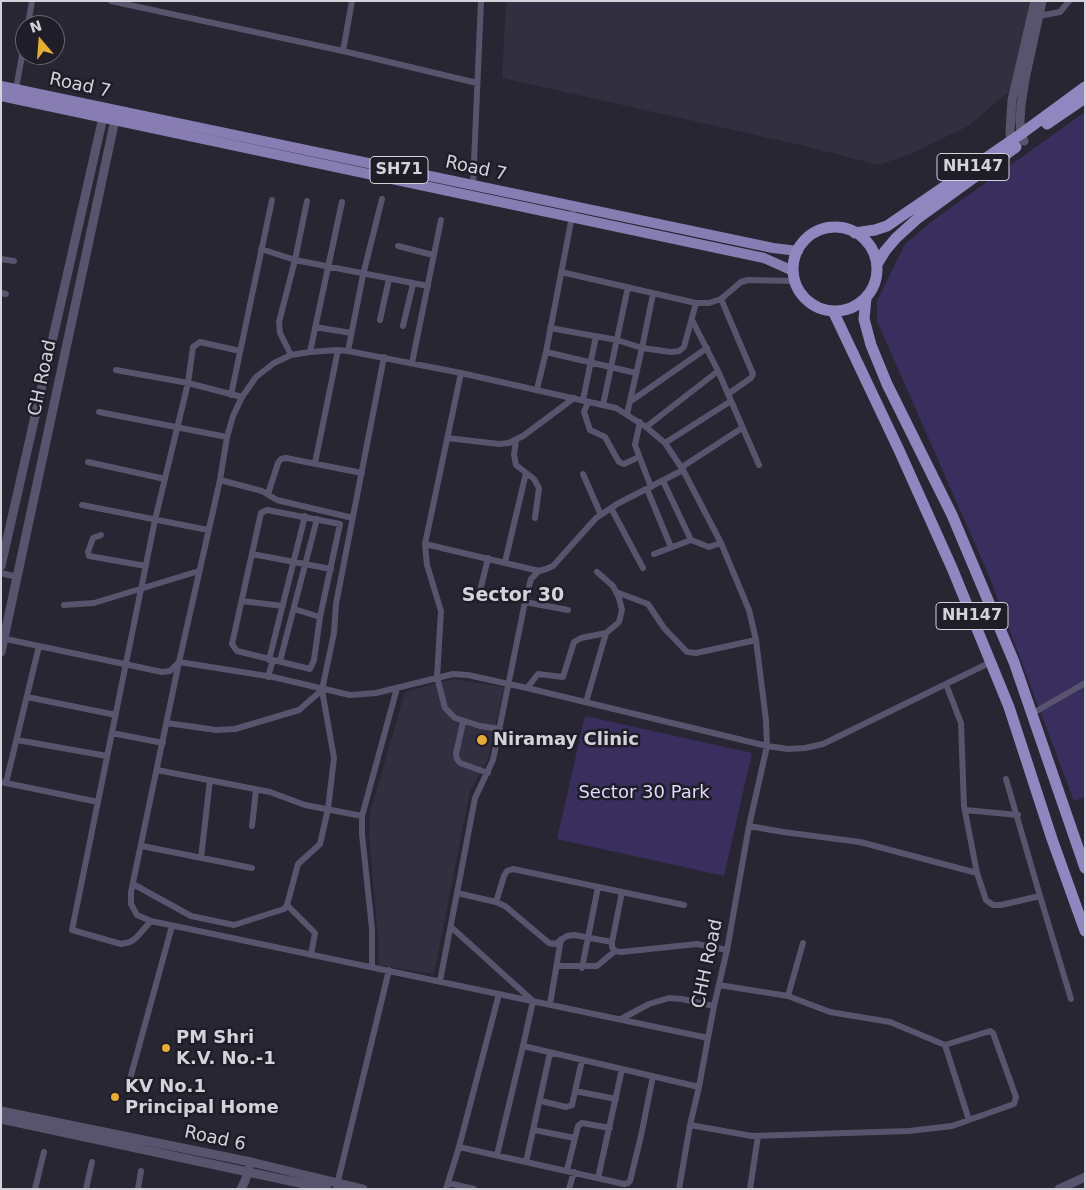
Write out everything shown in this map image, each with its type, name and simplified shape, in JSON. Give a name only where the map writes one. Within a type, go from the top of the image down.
[{"type":"highway","name":"NH147","points":[[1085,87],[918,218],[896,238],[877,264],[876,280],[866,298],[864,319],[871,345],[887,384],[952,515],[1014,662],[1085,868]]},
{"type":"highway","name":"NH147","points":[[794,276],[794,261],[798,251],[804,241],[812,234],[824,229],[836,228],[855,232],[875,230],[887,226],[1085,98]]},
{"type":"highway","points":[[855,232],[868,244],[877,264]]},
{"type":"highway","points":[[794,276],[801,294],[808,302],[817,307],[833,311],[853,307],[866,298]]},
{"type":"highway","name":"NH147","points":[[833,311],[900,450],[991,662],[1009,707],[1052,839],[1085,931]]},
{"type":"main road","name":"Road 7","points":[[1,86],[104,113],[114,121],[764,258],[794,276]]},
{"type":"main road","name":"Road 7","points":[[1,96],[104,113],[117,110],[472,186],[772,248],[798,251]]},
{"type":"street","points":[[30,15],[32,1]]},
{"type":"street","points":[[111,1],[343,51],[477,83]]},
{"type":"street","points":[[148,9],[150,1]]},
{"type":"street","points":[[343,51],[352,1]]},
{"type":"street","points":[[472,186],[481,1]]},
{"type":"street","points":[[1017,141],[1012,100],[1035,1]]},
{"type":"street","points":[[1017,141],[1023,88],[1042,1]]},
{"type":"street","points":[[1039,16],[1060,12],[1069,1]]},
{"type":"street","points":[[16,89],[20,65]]},
{"type":"street","name":"CH Road","points":[[1,652],[117,110]]},
{"type":"street","name":"CH Road","points":[[1,566],[104,113]]},
{"type":"street","points":[[348,351],[363,275],[382,199]]},
{"type":"street","points":[[231,395],[272,200]]},
{"type":"street","points":[[291,355],[279,328],[306,202]]},
{"type":"street","points":[[310,352],[342,202]]},
{"type":"street","points":[[537,389],[574,206]]},
{"type":"street","points":[[412,362],[441,220]]},
{"type":"street","points":[[398,246],[433,255]]},
{"type":"street","points":[[261,250],[294,260],[363,275],[428,286]]},
{"type":"street","points":[[1,259],[14,261]]},
{"type":"street","points":[[561,272],[696,303],[709,303],[721,299],[741,282],[748,280],[794,276]]},
{"type":"street","points":[[380,320],[389,279]]},
{"type":"street","points":[[403,326],[413,284]]},
{"type":"street","points":[[604,405],[628,287]]},
{"type":"street","points":[[627,414],[653,294]]},
{"type":"street","points":[[721,299],[753,374],[752,378],[728,394]]},
{"type":"street","points":[[550,328],[617,340],[642,348],[671,352],[679,351],[684,347],[696,303]]},
{"type":"street","points":[[692,320],[718,371],[759,465]]},
{"type":"street","points":[[315,328],[351,333]]},
{"type":"street","points":[[596,336],[590,362],[584,412],[590,430],[606,437],[619,462],[624,464],[638,457]]},
{"type":"street","points":[[240,351],[200,342],[193,347],[188,383],[155,520],[72,930],[121,944],[136,938],[151,921],[708,1038]]},
{"type":"street","points":[[631,401],[707,348]]},
{"type":"street","points":[[315,463],[338,350]]},
{"type":"street","name":"CHH Road","points":[[151,921],[137,915],[131,904],[133,884],[179,662],[220,480],[227,437],[233,416],[242,397],[256,377],[274,363],[291,355],[338,350],[412,362],[616,408],[643,425],[665,443],[683,468],[720,543],[749,610],[756,640],[766,720],[767,746],[749,826],[727,950],[690,1125],[679,1189]]},
{"type":"street","points":[[546,352],[636,373]]},
{"type":"street","points":[[133,884],[191,916],[227,924],[242,923],[279,911],[287,906],[298,864],[320,844],[328,809],[334,758],[322,690],[334,633],[336,604],[384,357]]},
{"type":"street","points":[[116,370],[188,383],[242,397]]},
{"type":"street","points":[[671,547],[638,457],[635,441],[643,425],[718,371]]},
{"type":"street","points":[[461,373],[425,544],[427,565],[441,611],[437,677],[445,708],[455,718],[463,722],[500,729]]},
{"type":"street","points":[[447,438],[499,444],[509,443],[516,440],[574,398]]},
{"type":"street","points":[[665,443],[731,401]]},
{"type":"street","points":[[99,412],[227,437]]},
{"type":"street","points":[[440,981],[475,798],[493,760],[531,579],[539,571],[553,566],[601,514],[663,481],[742,428]]},
{"type":"street","points":[[516,440],[516,465],[534,479],[539,488],[535,518]]},
{"type":"street","points":[[268,494],[281,459],[286,458],[315,463],[362,473]]},
{"type":"street","points":[[88,462],[165,479]]},
{"type":"street","points":[[505,562],[526,474]]},
{"type":"street","points":[[583,474],[601,514]]},
{"type":"street","points":[[220,480],[268,494],[277,500],[353,518]]},
{"type":"street","points":[[663,481],[691,540]]},
{"type":"street","points":[[82,506],[208,530]]},
{"type":"street","points":[[611,508],[643,568]]},
{"type":"street","points":[[268,677],[294,609],[306,564],[313,509]]},
{"type":"street","points":[[267,510],[340,524],[320,617],[314,660],[310,669],[234,649],[232,644],[252,554],[263,511],[267,510]]},
{"type":"street","points":[[274,660],[282,606],[293,562],[311,518]]},
{"type":"street","points":[[101,534],[93,538],[88,552],[89,556],[146,566]]},
{"type":"street","points":[[654,554],[691,540],[709,547],[720,543]]},
{"type":"street","points":[[425,544],[539,571]]},
{"type":"street","points":[[252,554],[331,569]]},
{"type":"street","points":[[480,591],[488,558]]},
{"type":"street","points":[[64,605],[94,603],[199,571]]},
{"type":"street","points":[[527,688],[538,674],[563,677],[574,642],[581,638],[606,633],[617,625],[621,618],[621,606],[616,592],[610,583],[597,572]]},
{"type":"street","points":[[1,573],[17,577]]},
{"type":"street","points":[[616,592],[648,604],[664,628],[688,652],[696,654],[756,640]]},
{"type":"street","points":[[242,601],[282,606]]},
{"type":"street","points":[[525,602],[568,610]]},
{"type":"street","points":[[294,609],[320,617]]},
{"type":"street","points":[[586,702],[606,633]]},
{"type":"street","points":[[3,638],[162,672],[170,671],[179,662],[268,677],[350,695],[364,695],[453,674],[509,683],[767,746],[788,749],[823,744],[991,662]]},
{"type":"street","points":[[39,646],[17,740],[4,783],[98,802]]},
{"type":"street","points":[[1033,714],[1085,683]]},
{"type":"street","points":[[946,684],[961,723],[965,810],[977,873],[986,900],[992,905],[1001,905],[1040,896]]},
{"type":"street","points":[[372,967],[372,929],[362,834],[362,816],[397,688]]},
{"type":"street","points":[[167,723],[216,730],[235,729],[299,710],[322,690]]},
{"type":"street","points":[[27,697],[116,715]]},
{"type":"street","points":[[463,722],[456,754],[457,759],[460,763],[488,773]]},
{"type":"street","points":[[112,733],[163,743]]},
{"type":"street","points":[[17,740],[107,756]]},
{"type":"street","points":[[157,770],[270,792],[306,804],[362,816]]},
{"type":"street","points":[[1006,779],[1071,999]]},
{"type":"street","points":[[200,858],[210,780]]},
{"type":"street","points":[[252,826],[256,790]]},
{"type":"street","points":[[965,810],[1018,815]]},
{"type":"street","points":[[749,826],[860,842],[977,873]]},
{"type":"street","points":[[142,846],[252,868]]},
{"type":"street","points":[[496,902],[504,876],[507,871],[513,869],[684,905]]},
{"type":"street","points":[[582,968],[598,887]]},
{"type":"street","points":[[615,951],[612,947],[612,942],[622,892]]},
{"type":"street","points":[[457,893],[496,902],[505,906],[549,943],[555,944],[567,936],[574,935],[612,942]]},
{"type":"street","points":[[287,906],[315,933],[311,955]]},
{"type":"street","points":[[130,1079],[172,926]]},
{"type":"street","points":[[451,926],[533,1001]]},
{"type":"street","points":[[550,1004],[562,939]]},
{"type":"street","points":[[788,996],[803,942]]},
{"type":"street","points":[[557,966],[582,968],[597,966],[615,951],[621,952],[697,944],[727,950]]},
{"type":"street","points":[[337,1186],[389,970]]},
{"type":"street","points":[[690,1125],[752,1136],[909,1131],[952,1126],[1014,1104],[1016,1097],[993,1032],[990,1031],[945,1045],[890,1022],[830,1012],[788,996],[719,985]]},
{"type":"street","points":[[474,1189],[447,1186],[499,994]]},
{"type":"street","points":[[621,1019],[649,1004],[669,998],[714,1006]]},
{"type":"street","points":[[497,1155],[533,1001]]},
{"type":"street","points":[[945,1045],[969,1120]]},
{"type":"street","points":[[523,1046],[699,1087]]},
{"type":"street","points":[[526,1162],[541,1101],[550,1053]]},
{"type":"street","points":[[541,1101],[572,1105],[582,1060]]},
{"type":"street","points":[[598,1178],[622,1069]]},
{"type":"street","points":[[459,1147],[624,1184],[630,1181],[653,1076]]},
{"type":"street","points":[[575,1091],[616,1099]]},
{"type":"street","name":"Road 6","points":[[1,1111],[337,1186],[363,1189]]},
{"type":"street","name":"Road 6","points":[[1,1119],[249,1167],[327,1189]]},
{"type":"street","points":[[569,1189],[570,1171],[578,1126],[582,1123],[610,1128]]},
{"type":"street","points":[[534,1130],[575,1138]]},
{"type":"street","points":[[750,1189],[758,1136]]},
{"type":"street","points":[[36,1189],[44,1152]]},
{"type":"street","points":[[86,1189],[92,1162]]},
{"type":"street","points":[[244,1186],[249,1167]]},
{"type":"street","points":[[138,1189],[141,1172]]},
{"type":"street","points":[[1059,1189],[1085,1177]]},
{"type":"street","points":[[1073,1189],[1085,1184]]},
{"type":"shaded area","points":[[506,1],[1030,1],[1017,85],[968,126],[911,154],[878,165],[805,146],[502,78]]},
{"type":"shaded area","points":[[453,679],[504,687],[488,759],[470,791],[434,974],[379,965],[369,834],[370,813],[405,692]]},
{"type":"green space","points":[[1085,112],[1085,797],[1074,801],[989,576],[877,321],[877,301],[905,244],[932,221]]},
{"type":"green space","name":"Sector 30 Park","points":[[585,716],[752,753],[724,876],[557,839]]},
{"type":"place","name":"Niramay Clinic","points":[[482,740]]},
{"type":"place","name":"PM Shri K.V. No.-1","points":[[166,1048]]},
{"type":"place","name":"KV No.1 Principal Home","points":[[115,1097]]},
{"type":"district","name":"Sector 30","points":[[513,596]]}]
